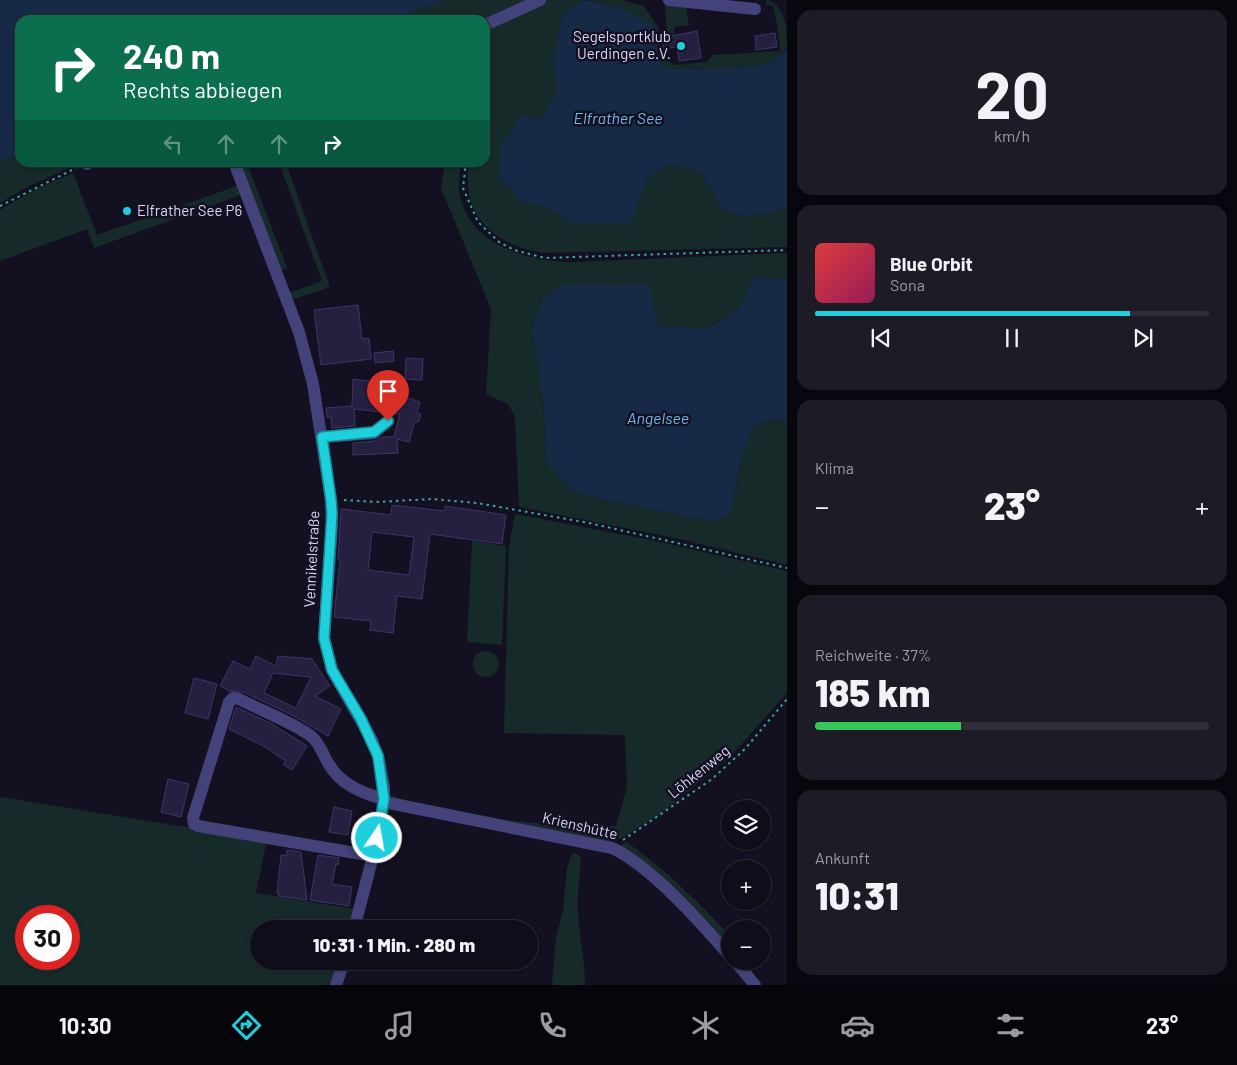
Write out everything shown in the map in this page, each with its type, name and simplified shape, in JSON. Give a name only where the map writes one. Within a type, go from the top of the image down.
[{"type":"street","points":[[490,23],[540,0]]},
{"type":"street","points":[[669,0],[755,9]]},
{"type":"street","name":"Vennikelstraße","points":[[236,167],[307,358],[322,437],[331,500],[332,528],[324,638],[327,656],[332,670],[372,740],[382,770],[384,801],[373,856],[356,920]]},
{"type":"street","points":[[322,437],[374,432],[388,421]]},
{"type":"street","name":"Krienshütte","points":[[373,856],[194,824],[193,818],[217,736],[229,702],[233,698],[239,699],[312,737],[321,748],[330,766],[345,782],[384,801],[612,848],[635,862],[656,880],[721,947]]},
{"type":"street","points":[[336,985],[341,970]]},
{"type":"street","points":[[742,970],[755,985]]},
{"type":"path","points":[[0,206],[78,167]]},
{"type":"path","points":[[465,167],[463,188],[478,222],[499,242],[522,252],[545,258],[787,250]]},
{"type":"path","points":[[331,500],[376,502],[432,499],[477,503],[589,523],[787,568]]},
{"type":"path","name":"Löhkenweg","points":[[612,848],[712,779],[745,749],[787,699]]},
{"type":"green space","points":[[446,0],[526,0],[490,16],[404,15]]},
{"type":"green space","points":[[546,0],[585,0],[563,13],[553,60],[557,89],[542,120],[522,114],[520,200],[551,209],[571,223],[630,223],[646,180],[668,164],[700,172],[723,209],[747,217],[787,208],[787,247],[544,253],[510,243],[496,235],[484,225],[476,212],[470,198],[468,181],[469,167],[490,167],[490,29]]},
{"type":"green space","points":[[588,0],[621,0],[644,6],[658,27],[662,54],[666,60],[676,65],[707,62],[713,55],[780,51],[773,6],[766,5],[766,0],[780,9],[786,30],[787,48],[768,64],[736,68],[668,69],[661,65],[653,25],[616,6]]},
{"type":"green space","points":[[665,4],[686,7],[689,25],[674,27],[674,35],[667,36]]},
{"type":"green space","points":[[15,155],[15,167],[71,167],[27,187],[0,203],[0,162]]},
{"type":"green space","points":[[241,167],[249,167],[287,268],[280,271]]},
{"type":"green space","points":[[280,167],[287,167],[330,287],[291,300],[289,293],[322,281]]},
{"type":"green space","points":[[444,167],[461,167],[459,190],[464,209],[473,224],[486,237],[501,246],[536,258],[573,262],[787,253],[787,280],[755,277],[739,308],[706,329],[658,326],[648,285],[560,285],[543,399],[546,461],[604,500],[717,522],[731,512],[740,463],[754,425],[771,420],[787,421],[787,565],[680,539],[519,507],[515,417],[508,404],[486,394],[491,309],[441,188]]},
{"type":"green space","points":[[73,173],[97,235],[237,186],[241,195],[94,248],[87,229],[0,261],[0,210],[36,189]]},
{"type":"green space","points":[[515,514],[656,541],[787,571],[787,693],[730,757],[660,814],[613,842],[394,800],[388,793],[402,800],[500,819],[559,826],[582,824],[616,826],[627,787],[625,735],[504,733],[509,547]]},
{"type":"green space","points":[[472,541],[506,546],[502,645],[467,642]]},
{"type":"green space","points":[[486,651],[495,655],[499,664],[495,673],[486,677],[477,673],[473,664],[477,655]]},
{"type":"green space","points":[[0,797],[267,840],[256,893],[354,909],[351,920],[250,920],[250,970],[334,970],[330,985],[0,985]]},
{"type":"green space","points":[[627,842],[693,898],[721,926],[721,944],[617,848]]},
{"type":"green space","points":[[572,853],[578,854],[581,858],[578,910],[585,985],[552,985],[556,937],[563,910],[567,869]]},
{"type":"water","points":[[0,0],[446,0],[404,15],[15,15],[15,155],[0,162]]},
{"type":"water","name":"Elfrather See","points":[[585,0],[616,6],[653,25],[661,65],[668,69],[736,68],[768,64],[787,49],[787,208],[747,217],[723,209],[700,172],[668,164],[646,180],[631,223],[571,223],[551,209],[520,200],[499,177],[501,145],[522,114],[542,120],[557,89],[553,60],[563,13]]},
{"type":"water","name":"Angelsee","points":[[755,277],[787,280],[787,421],[771,420],[754,425],[740,463],[731,512],[717,522],[604,500],[570,489],[546,461],[543,399],[533,327],[543,300],[560,285],[649,285],[658,326],[707,329],[739,308]]},
{"type":"building","name":"Segelsportklub Uerdingen e.V.","points":[[697,31],[701,58],[679,61],[677,47],[664,49],[662,38]]},
{"type":"building","points":[[775,33],[777,47],[756,50],[755,36]]},
{"type":"building","points":[[358,305],[362,339],[369,338],[371,359],[321,365],[314,310]]},
{"type":"building","points":[[393,351],[394,361],[375,363],[374,353]]},
{"type":"building","points":[[406,358],[423,359],[422,380],[405,379]]},
{"type":"building","points":[[353,379],[408,386],[405,397],[420,402],[417,413],[421,414],[419,421],[414,423],[409,442],[397,439],[398,453],[353,455],[353,443],[375,441],[382,437],[394,437],[400,414],[354,409],[355,426],[332,428],[331,417],[327,417],[326,408],[352,406]]},
{"type":"building","points":[[392,505],[445,511],[445,506],[506,515],[502,544],[430,534],[422,599],[397,596],[393,633],[370,630],[371,621],[334,617],[340,560],[338,559],[341,509],[391,515]],"holes":[[[372,532],[414,537],[409,575],[368,570]]]},
{"type":"building","points":[[256,656],[276,666],[278,656],[312,659],[330,686],[315,696],[341,709],[328,736],[290,714],[243,692],[229,691],[220,686],[233,661],[250,669]],"holes":[[[273,673],[311,677],[296,708],[264,693]]]},
{"type":"building","points":[[194,678],[217,684],[208,719],[185,713]]},
{"type":"building","points":[[236,707],[272,724],[307,746],[292,770],[283,764],[286,761],[265,747],[229,729]]},
{"type":"building","points":[[168,779],[189,784],[181,817],[161,812]]},
{"type":"building","points":[[334,807],[352,811],[348,835],[329,832]]},
{"type":"building","points":[[287,850],[301,852],[307,900],[279,896],[279,893],[277,893],[281,855],[286,856]]},
{"type":"building","points":[[318,855],[339,858],[332,884],[352,887],[349,906],[310,900]]},
{"type":"place","name":"Segelsportklub Uerdingen e.V.","points":[[681,46]]},
{"type":"place","name":"Elfrather See P6","points":[[127,211]]},
{"type":"route","points":[[377,838],[384,799],[382,770],[372,740],[332,670],[324,638],[332,514],[322,437],[374,432],[388,421]]}]
